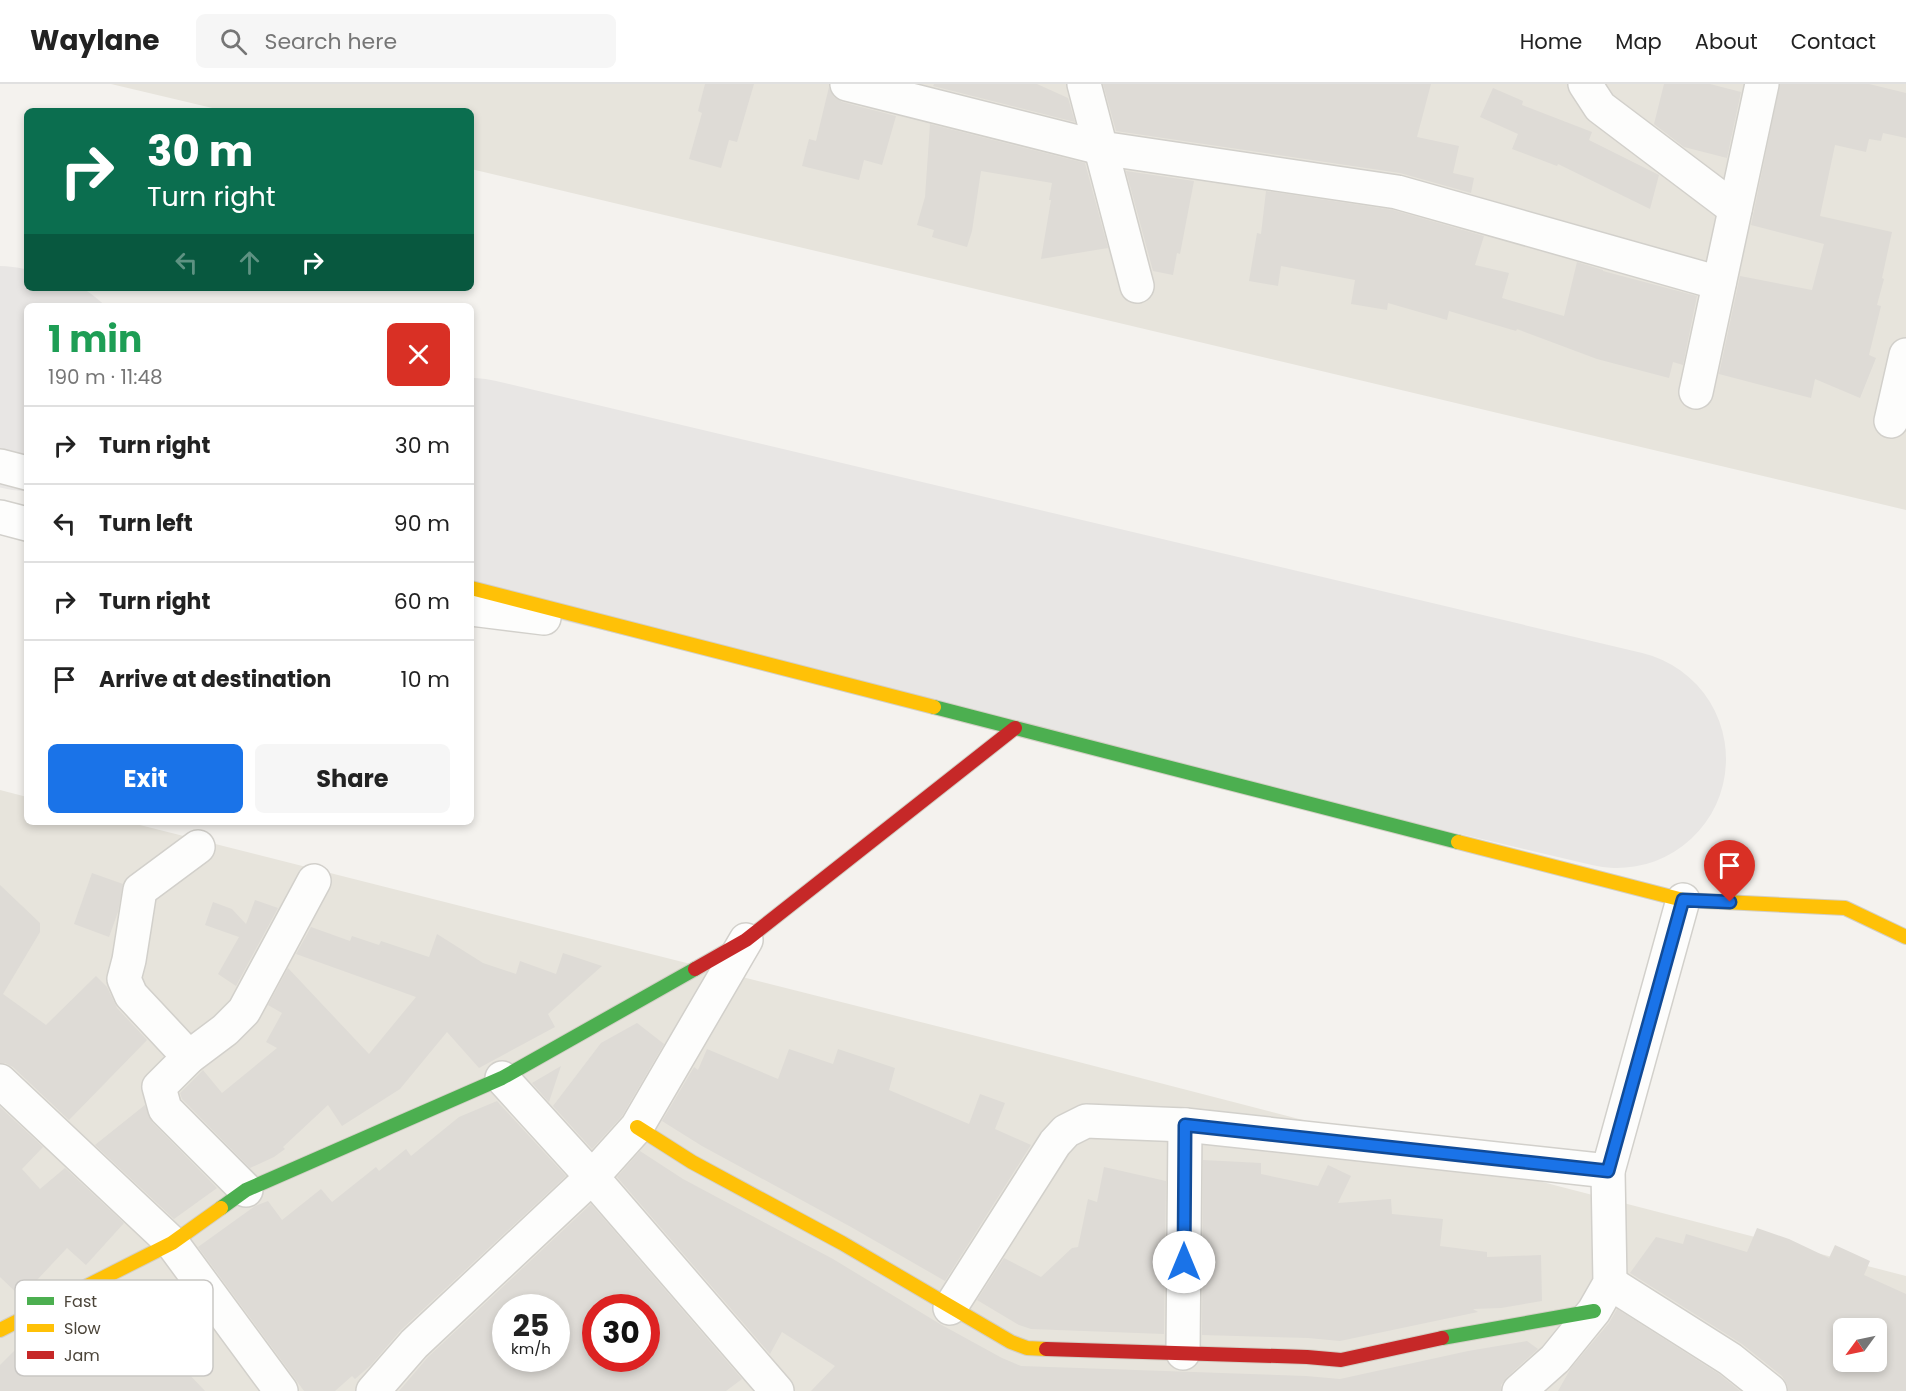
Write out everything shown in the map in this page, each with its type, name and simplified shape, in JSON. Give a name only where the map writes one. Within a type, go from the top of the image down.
[{"type":"street","points":[[847,84],[1101,148],[1397,192],[1719,283]]},
{"type":"street","points":[[1084,84],[1137,286]]},
{"type":"street","points":[[1585,84],[1600,107],[1735,209]]},
{"type":"street","points":[[1696,392],[1762,84]]},
{"type":"street","points":[[1891,421],[1906,355]]},
{"type":"street","points":[[0,466],[24,472]]},
{"type":"street","points":[[0,518],[24,523]]},
{"type":"street","points":[[474,589],[1683,900],[1845,908],[1906,937]]},
{"type":"street","points":[[474,609],[630,629]]},
{"type":"street","points":[[99,1280],[172,1243],[246,1190],[502,1078],[746,940],[1015,728]]},
{"type":"street","points":[[189,1057],[131,995],[124,979],[140,890],[198,847]]},
{"type":"street","points":[[246,1190],[165,1109],[159,1087],[189,1057],[225,1030],[244,1011],[314,881]]},
{"type":"street","points":[[1519,1391],[1555,1359],[1594,1311],[1610,1283],[1608,1171],[1683,900]]},
{"type":"street","points":[[373,1391],[414,1344],[592,1177],[637,1127],[746,940]]},
{"type":"street","points":[[502,1078],[592,1177],[766,1388]]},
{"type":"street","points":[[0,1081],[172,1243],[199,1280]]},
{"type":"street","points":[[950,1308],[1055,1143],[1066,1131],[1086,1121],[1185,1125],[1608,1171]]},
{"type":"street","points":[[1183,1353],[1185,1125]]},
{"type":"street","points":[[637,1127],[692,1162],[842,1244],[1011,1342],[1027,1348],[1341,1360],[1464,1333],[1594,1311]]},
{"type":"street","points":[[1610,1283],[1730,1359],[1770,1391]]},
{"type":"street","points":[[213,1299],[280,1391]]},
{"type":"street","points":[[0,1330],[15,1322]]},
{"type":"shaded area","points":[[111,84],[1906,84],[1906,510],[474,170],[474,108],[212,108]]},
{"type":"shaded area","points":[[0,790],[24,796],[24,825],[140,825],[1071,1060],[1906,1276],[1906,1391],[0,1391]]},
{"type":"building","points":[[705,84],[754,84],[737,142],[729,140],[721,168],[689,159],[702,113],[698,111]]},
{"type":"building","points":[[934,84],[1037,84],[1068,98],[1075,122],[933,86]]},
{"type":"building","points":[[1103,84],[1431,84],[1417,137],[1459,146],[1453,173],[1474,178],[1471,193],[1400,173],[1116,131]]},
{"type":"building","points":[[1664,84],[1710,84],[1741,92],[1727,158],[1684,147],[1654,124]]},
{"type":"building","points":[[1780,84],[1869,84],[1906,93],[1906,138],[1883,133],[1881,141],[1869,139],[1866,152],[1835,145],[1820,216],[1892,232],[1877,305],[1881,306],[1869,355],[1876,358],[1860,398],[1815,379],[1811,398],[1719,374],[1740,276],[1812,290],[1824,244],[1751,225]]},
{"type":"building","points":[[829,87],[834,97],[842,102],[896,116],[882,165],[864,160],[859,180],[802,166],[809,139],[816,141]]},
{"type":"building","points":[[1493,88],[1523,101],[1522,105],[1592,132],[1589,140],[1659,175],[1650,209],[1558,164],[1557,166],[1512,149],[1518,134],[1480,117]]},
{"type":"building","points":[[930,124],[1085,163],[1108,248],[1041,259],[1052,183],[981,171],[972,231],[967,247],[932,237],[934,230],[917,225],[925,197]]},
{"type":"building","points":[[1126,171],[1194,181],[1180,254],[1177,253],[1173,275],[1153,271]]},
{"type":"building","points":[[1266,191],[1393,210],[1484,236],[1475,265],[1509,273],[1502,298],[1564,316],[1577,262],[1697,296],[1683,365],[1673,362],[1669,378],[1597,359],[1517,329],[1516,331],[1449,311],[1447,320],[1388,303],[1387,310],[1351,304],[1355,280],[1281,266],[1278,286],[1249,281],[1257,233],[1261,234]]},
{"type":"building","points":[[92,873],[123,884],[118,912],[109,937],[74,924]]},
{"type":"building","points":[[0,885],[40,923],[40,932],[3,994],[46,1025],[96,976],[107,987],[117,1008],[147,1040],[69,1120],[13,1067],[0,1063]]},
{"type":"building","points":[[255,900],[278,908],[236,986],[218,974],[239,937],[205,925],[213,902],[232,909],[246,924]]},
{"type":"building","points":[[311,927],[350,941],[352,936],[379,945],[381,941],[429,957],[437,934],[483,963],[516,974],[520,961],[556,974],[563,953],[602,966],[548,1014],[555,1027],[479,1068],[447,1032],[400,1089],[342,1126],[328,1105],[283,1147],[285,1149],[250,1168],[182,1099],[180,1093],[203,1070],[222,1093],[277,1048],[266,1042],[282,1013],[268,1005],[288,968],[369,1054],[416,997],[296,954]]},
{"type":"building","points":[[637,1023],[664,1044],[622,1116],[592,1149],[553,1106],[601,1043]]},
{"type":"building","points":[[707,1049],[778,1079],[789,1049],[833,1064],[838,1049],[895,1068],[889,1090],[969,1124],[980,1094],[1005,1103],[995,1129],[1031,1145],[945,1281],[702,1146],[662,1121],[694,1067],[698,1070]]},
{"type":"building","points":[[561,1066],[549,1102],[532,1083]]},
{"type":"building","points":[[497,1101],[566,1176],[401,1330],[371,1365],[355,1379],[352,1376],[335,1391],[304,1391],[198,1247],[255,1206],[268,1201],[282,1220],[321,1189],[332,1202],[376,1167],[379,1171],[406,1149],[411,1156],[459,1117]]},
{"type":"building","points":[[145,1105],[152,1122],[217,1188],[174,1219],[95,1145]]},
{"type":"building","points":[[0,1107],[43,1147],[22,1169],[40,1189],[65,1168],[124,1223],[86,1265],[67,1248],[37,1280],[15,1280],[15,1291],[0,1277]]},
{"type":"building","points":[[640,1151],[683,1179],[833,1259],[940,1324],[1021,1366],[1340,1379],[1468,1351],[1527,1341],[1538,1349],[1507,1377],[1501,1385],[1501,1391],[811,1391],[835,1366],[782,1332],[770,1354],[617,1177]]},
{"type":"building","points":[[1203,1160],[1261,1163],[1261,1174],[1318,1186],[1328,1165],[1351,1176],[1338,1203],[1391,1199],[1392,1214],[1443,1219],[1440,1246],[1487,1252],[1487,1257],[1541,1255],[1542,1301],[1501,1308],[1473,1309],[1478,1312],[1340,1341],[1202,1335]]},
{"type":"building","points":[[1104,1167],[1166,1181],[1164,1334],[1031,1329],[1019,1325],[977,1300],[1004,1258],[1041,1277],[1072,1248],[1078,1247],[1088,1199],[1097,1202]]},
{"type":"building","points":[[591,1204],[742,1379],[726,1391],[399,1391],[428,1357],[492,1297],[492,1372],[570,1372],[570,1294],[495,1294]]},
{"type":"building","points":[[1757,1228],[1789,1239],[1829,1258],[1835,1245],[1870,1261],[1864,1275],[1906,1294],[1906,1391],[1788,1391],[1782,1376],[1742,1344],[1630,1273],[1656,1237],[1683,1244],[1686,1234],[1747,1252]]},
{"type":"building","points":[[1617,1309],[1719,1374],[1740,1391],[1558,1391],[1571,1368],[1609,1323]]},
{"type":"building","points":[[15,1350],[15,1376],[191,1376],[205,1391],[0,1391],[0,1365]]},
{"type":"runway","points":[[0,375],[24,381]]},
{"type":"runway","points":[[474,488],[1617,759]]},
{"type":"traffic: fast","points":[[934,707],[1458,842]]},
{"type":"traffic: fast","points":[[221,1208],[246,1190],[502,1078],[695,969]]},
{"type":"traffic: fast","points":[[1442,1338],[1594,1311]]},
{"type":"traffic: slow","points":[[474,589],[934,707]]},
{"type":"traffic: slow","points":[[1458,842],[1683,900],[1845,908],[1906,937]]},
{"type":"traffic: slow","points":[[637,1127],[692,1162],[842,1243],[1011,1342],[1027,1348],[1046,1349]]},
{"type":"traffic: slow","points":[[99,1280],[172,1243],[221,1208]]},
{"type":"traffic: slow","points":[[0,1330],[15,1322]]},
{"type":"traffic: jam","points":[[695,969],[746,940],[1015,728]]},
{"type":"traffic: jam","points":[[1046,1349],[1341,1360],[1442,1338]]},
{"type":"route","points":[[1184,1262],[1185,1125],[1608,1171],[1683,900],[1730,902]]}]
